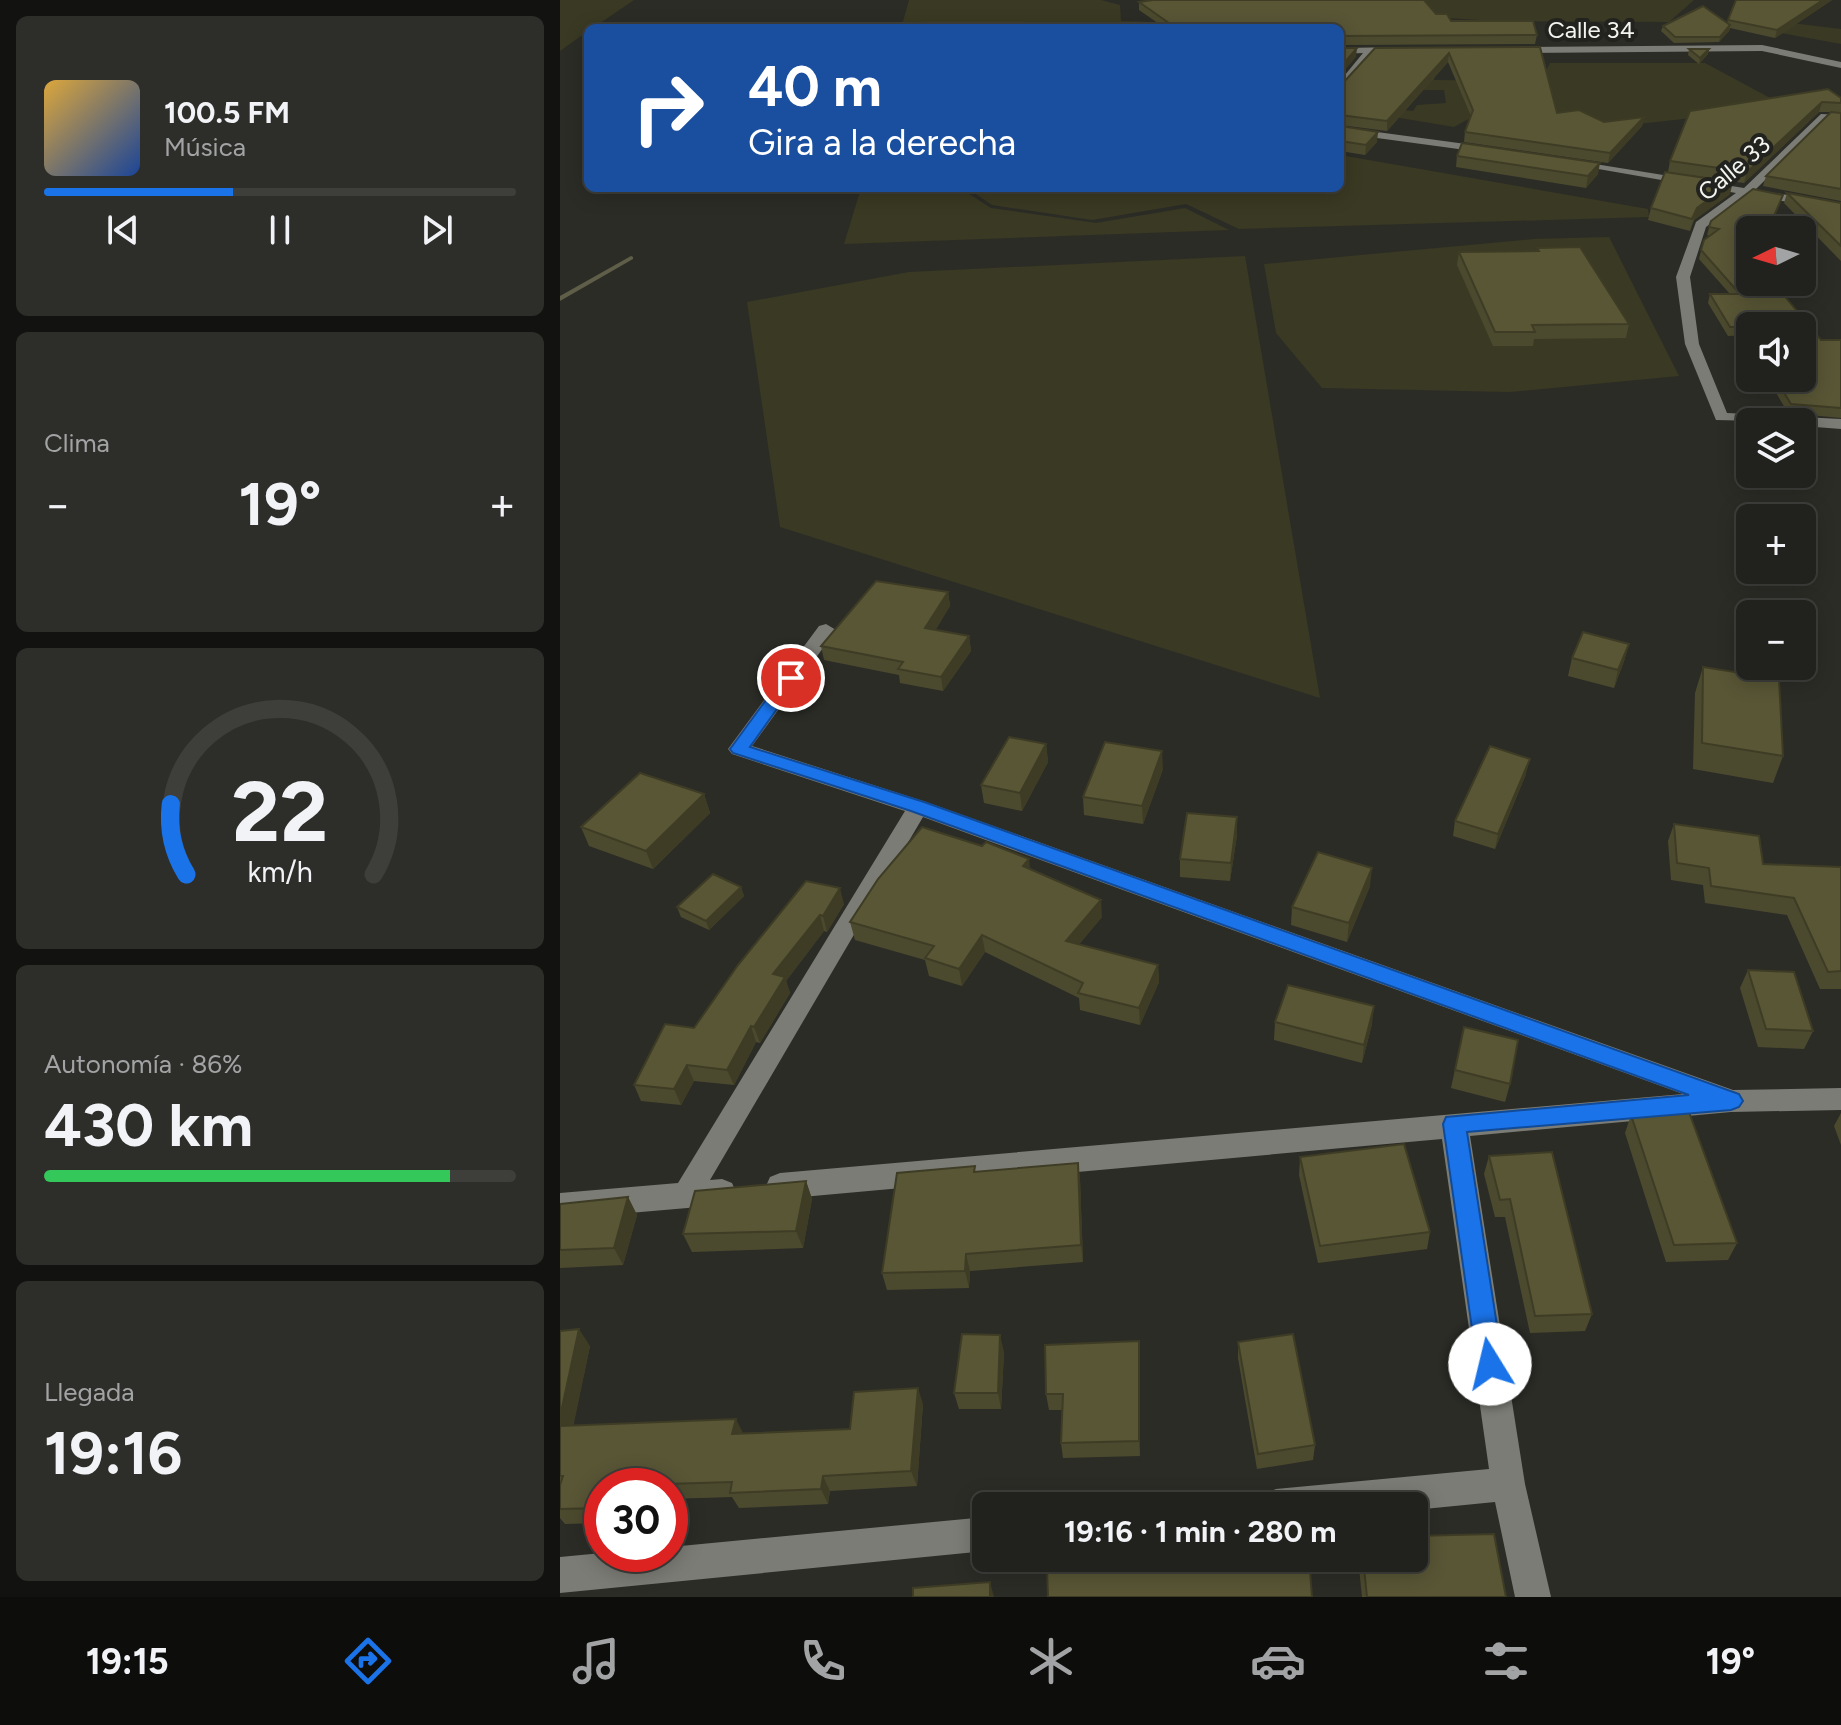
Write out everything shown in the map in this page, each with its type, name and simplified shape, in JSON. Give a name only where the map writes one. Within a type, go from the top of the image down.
[{"type":"street","name":"Calle 34","points":[[1495,50],[1762,48],[1841,65]]},
{"type":"street","points":[[1344,51],[1417,50]]},
{"type":"street","points":[[1344,82],[1370,51]]},
{"type":"street","name":"Calle 33","points":[[1841,118],[1825,116],[1748,190],[1700,225],[1683,277],[1692,344],[1721,417],[1841,424]]},
{"type":"street","points":[[1344,131],[1507,153]]},
{"type":"street","points":[[1552,160],[1841,207]]},
{"type":"street","points":[[826,630],[739,749],[918,807],[1731,1101]]},
{"type":"street","points":[[686,1195],[918,807]]},
{"type":"street","points":[[560,1206],[1454,1124],[1731,1101],[1841,1099]]},
{"type":"street","points":[[1454,1124],[1508,1484],[1533,1597]]},
{"type":"street","points":[[1424,1492],[1508,1484]]},
{"type":"street","points":[[560,1575],[972,1535]]},
{"type":"shaded area","points":[[560,0],[634,0],[599,24],[584,24],[584,34],[560,51]]},
{"type":"shaded area","points":[[909,0],[1101,0],[1120,5],[1121,21],[1154,22],[1172,18],[1415,26],[1344,24],[902,24]]},
{"type":"shaded area","points":[[1407,0],[1694,0],[1669,22],[1496,21],[1416,16]]},
{"type":"shaded area","points":[[1783,22],[1841,29],[1841,44],[1765,30]]},
{"type":"shaded area","points":[[1550,63],[1705,63],[1774,100],[1683,119],[1611,127],[1472,117],[1454,127],[1364,112],[1367,106],[1413,111],[1417,105],[1446,103],[1444,90],[1394,90],[1436,66],[1434,80],[1541,81]]},
{"type":"shaded area","points":[[1344,156],[1648,209],[1649,217],[1239,229],[1186,204],[1092,220],[992,205],[973,192],[1344,192]]},
{"type":"shaded area","points":[[860,192],[966,192],[991,208],[1096,223],[1185,208],[1229,230],[844,244]]},
{"type":"shaded area","points":[[1609,237],[1679,376],[1510,392],[1322,388],[1276,333],[1264,264],[1534,239]]},
{"type":"shaded area","points":[[1245,256],[1320,698],[780,527],[747,302],[909,272]]},
{"type":"building","points":[[1424,0],[1436,14],[1447,14],[1451,21],[1533,21],[1537,35],[1344,36],[1344,24],[1170,24],[1139,2]]},
{"type":"building","points":[[1736,0],[1823,0],[1777,30],[1728,20]]},
{"type":"building","points":[[1703,6],[1730,25],[1720,37],[1675,37],[1663,26]]},
{"type":"building","points":[[924,22],[1024,22],[1023,24],[922,24]]},
{"type":"building","points":[[1540,47],[1557,113],[1579,110],[1604,122],[1644,117],[1610,153],[1465,132],[1473,110],[1449,53],[1387,121],[1344,116],[1344,82],[1375,48]]},
{"type":"building","points":[[1344,48],[1357,48],[1344,63]]},
{"type":"building","points":[[1689,49],[1709,49],[1700,58]]},
{"type":"building","points":[[1828,89],[1841,98],[1841,103],[1822,102],[1747,172],[1670,161],[1690,111]]},
{"type":"building","points":[[1831,112],[1841,113],[1841,189],[1766,176]]},
{"type":"building","points":[[1344,127],[1378,132],[1366,145],[1344,142]]},
{"type":"building","points":[[1462,143],[1600,163],[1588,176],[1457,156]]},
{"type":"building","points":[[1665,172],[1733,182],[1697,208],[1692,219],[1651,208]]},
{"type":"building","points":[[1753,189],[1783,195],[1774,216],[1736,216],[1736,289],[1701,250],[1704,240],[1719,229],[1709,227],[1711,221]]},
{"type":"building","points":[[1787,193],[1841,203],[1841,246],[1816,221],[1816,216],[1810,216]]},
{"type":"building","points":[[1580,247],[1629,324],[1532,325],[1535,332],[1495,332],[1459,252],[1539,251],[1537,248]]},
{"type":"building","points":[[1710,294],[1785,296],[1798,312],[1736,312],[1736,327],[1730,327]]},
{"type":"building","points":[[1816,334],[1821,340],[1841,340],[1841,408],[1791,404],[1784,392],[1816,392]]},
{"type":"building","points":[[876,581],[948,592],[925,628],[969,636],[941,677],[898,669],[903,662],[821,646]]},
{"type":"building","points":[[1583,632],[1629,644],[1618,670],[1572,658]]},
{"type":"building","points":[[1703,667],[1736,672],[1736,680],[1779,680],[1783,756],[1702,743]]},
{"type":"building","points":[[1009,737],[1046,744],[1020,793],[981,785]]},
{"type":"building","points":[[1105,742],[1162,751],[1142,806],[1083,797]]},
{"type":"building","points":[[1490,746],[1530,759],[1498,834],[1455,821]]},
{"type":"building","points":[[640,773],[704,794],[646,851],[581,827]]},
{"type":"building","points":[[1187,813],[1237,817],[1231,863],[1180,859]]},
{"type":"building","points":[[1674,824],[1759,836],[1763,864],[1841,867],[1841,971],[1828,972],[1794,898],[1711,886],[1709,868],[1677,863]]},
{"type":"building","points":[[922,827],[982,846],[986,842],[1029,859],[1023,866],[1101,900],[1066,941],[1158,965],[1139,1008],[1078,993],[1083,983],[982,935],[959,969],[925,958],[934,946],[850,922],[878,879]]},
{"type":"building","points":[[1318,852],[1372,868],[1349,923],[1292,907]]},
{"type":"building","points":[[713,874],[741,887],[706,921],[677,907]]},
{"type":"building","points":[[806,881],[840,888],[823,916],[820,915],[773,974],[785,977],[754,1027],[751,1026],[727,1070],[687,1065],[674,1089],[634,1085],[665,1024],[694,1028],[738,965]]},
{"type":"building","points":[[1748,970],[1794,972],[1813,1031],[1766,1029]]},
{"type":"building","points":[[1288,985],[1374,1006],[1364,1045],[1275,1022]]},
{"type":"building","points":[[1464,1027],[1518,1040],[1510,1084],[1455,1070]]},
{"type":"building","points":[[1689,1112],[1737,1243],[1674,1245],[1631,1115]]},
{"type":"building","points":[[1404,1144],[1430,1232],[1320,1246],[1300,1157]]},
{"type":"building","points":[[1552,1152],[1592,1314],[1535,1316],[1510,1199],[1500,1200],[1489,1156]]},
{"type":"building","points":[[1078,1163],[1081,1245],[966,1254],[965,1271],[882,1273],[897,1173],[975,1166],[974,1172]]},
{"type":"building","points":[[806,1181],[796,1231],[683,1234],[695,1191]]},
{"type":"building","points":[[628,1197],[614,1248],[560,1250],[560,1204]]},
{"type":"building","points":[[579,1329],[560,1417],[560,1331]]},
{"type":"building","points":[[962,1334],[1000,1335],[998,1393],[954,1393]]},
{"type":"building","points":[[1293,1334],[1315,1445],[1258,1454],[1238,1342]]},
{"type":"building","points":[[1139,1341],[1139,1441],[1061,1443],[1063,1394],[1046,1394],[1045,1345]]},
{"type":"building","points":[[918,1388],[911,1471],[823,1476],[821,1489],[730,1493],[732,1482],[688,1483],[688,1468],[584,1468],[584,1508],[560,1509],[563,1476],[560,1476],[560,1426],[736,1419],[732,1434],[850,1429],[854,1392]]},
{"type":"building","points":[[1494,1534],[1506,1597],[1367,1597],[1364,1572],[1428,1572],[1428,1536]]},
{"type":"building","points":[[1047,1572],[1310,1572],[1312,1597],[1048,1597]]},
{"type":"building","points":[[990,1582],[990,1597],[913,1597],[913,1588]]},
{"type":"waterway","points":[[560,299],[631,258]]},
{"type":"route","points":[[791,678],[739,749],[918,807],[1731,1101],[1454,1124],[1490,1364]]}]
